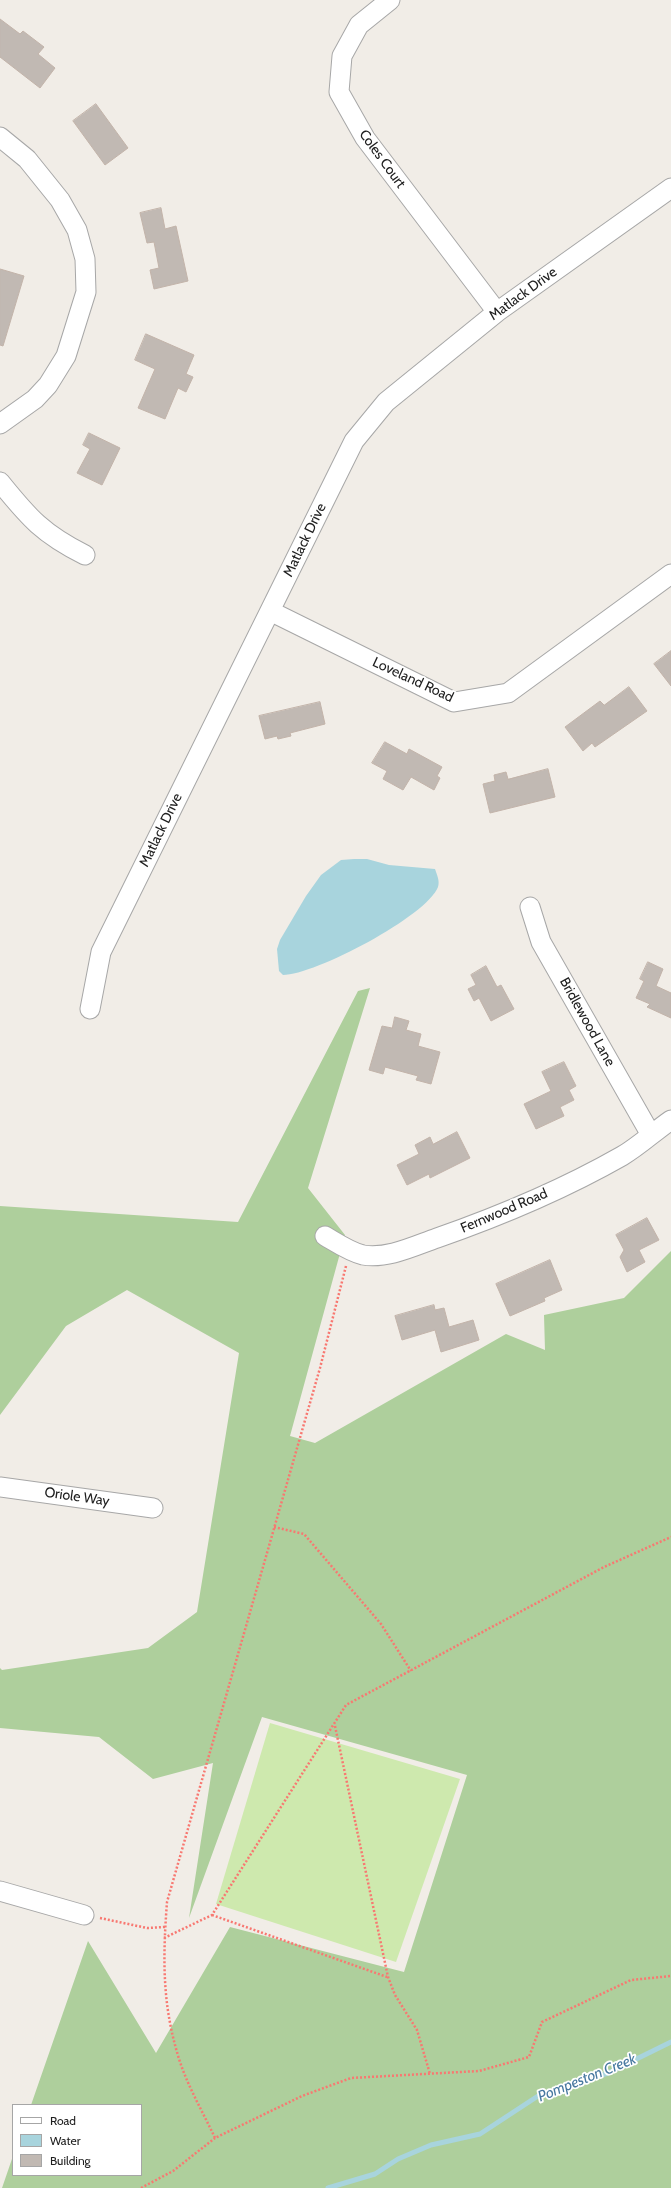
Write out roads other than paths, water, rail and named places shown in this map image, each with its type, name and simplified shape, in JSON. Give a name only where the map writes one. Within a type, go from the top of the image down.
[{"type":"street","name":"Coles Court","points":[[390,0],[359,25],[342,56],[339,92],[365,138],[497,312]]},
{"type":"street","points":[[0,137],[27,159],[60,200],[78,230],[85,259],[86,279],[86,292],[66,356],[48,386],[35,399],[0,424]]},
{"type":"street","name":"Matlack Drive","points":[[90,1009],[101,952],[354,441],[386,402],[497,312],[671,188]]},
{"type":"street","points":[[0,482],[29,518],[58,541],[85,555]]},
{"type":"street","name":"Loveland Road","points":[[270,611],[454,702],[508,693],[671,574]]},
{"type":"street","name":"Bridlewood Lane","points":[[530,907],[541,942],[651,1135]]},
{"type":"street","name":"Fernwood Road","points":[[325,1236],[350,1250],[364,1255],[386,1254],[469,1227],[574,1181],[624,1155],[671,1120]]},
{"type":"street","name":"Oriole Way","points":[[0,1487],[153,1508]]},
{"type":"street","points":[[0,1891],[84,1915]]},
{"type":"water","points":[[367,859],[389,865],[435,869],[439,885],[429,899],[414,913],[393,928],[343,955],[298,972],[283,975],[279,971],[277,949],[280,940],[306,896],[321,875],[341,860]]},
{"type":"waterway","name":"Pompeston Creek","points":[[328,2188],[375,2174],[398,2159],[431,2145],[480,2134],[538,2096],[608,2073],[671,2042]]}]
